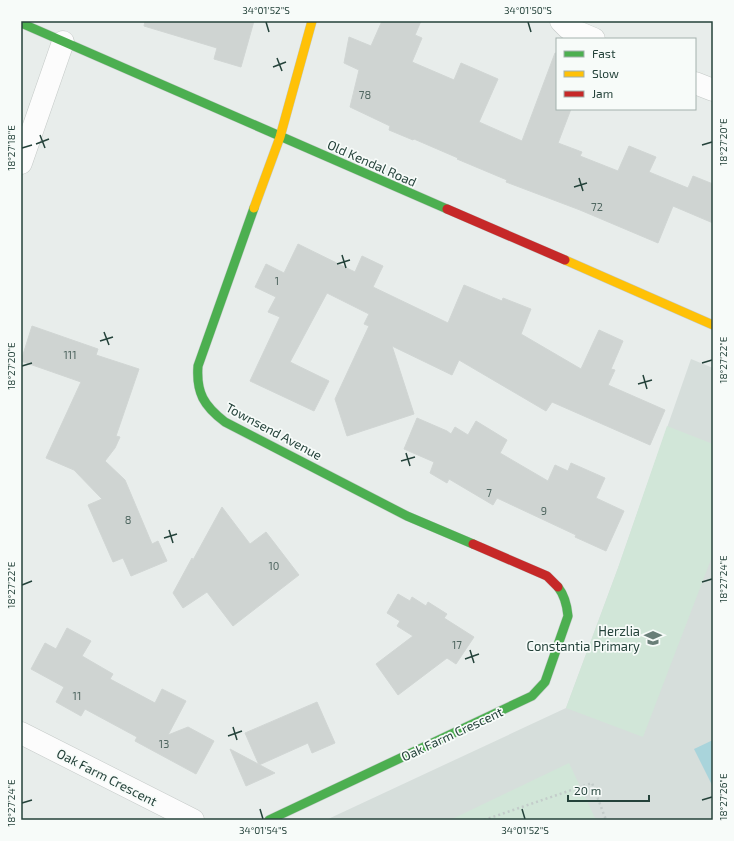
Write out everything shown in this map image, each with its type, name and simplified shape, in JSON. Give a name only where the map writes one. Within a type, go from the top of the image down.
[{"type":"street","name":"Townsend Avenue","points":[[312,21],[280,137],[198,366],[198,386],[201,396],[215,415],[225,422],[407,516],[547,576],[556,583],[563,593]]},
{"type":"street","points":[[561,21],[568,28],[592,38]]},
{"type":"street","name":"Old Kendal Road","points":[[21,23],[713,325]]},
{"type":"street","points":[[21,163],[63,42]]},
{"type":"street","points":[[696,82],[713,90]]},
{"type":"street","name":"Oak Farm Crescent","points":[[269,820],[532,696],[545,682],[568,616],[567,605],[563,593]]},
{"type":"street","name":"Oak Farm Crescent","points":[[21,734],[193,820]]},
{"type":"path","points":[[484,820],[592,783],[606,820]]},
{"type":"shaded area","name":"Herzlia Constantia Primary","points":[[691,359],[713,368],[713,820],[326,820],[566,708],[618,568]]},
{"type":"green space","points":[[667,426],[713,444],[713,554],[643,737],[566,708],[618,568]]},
{"type":"green space","points":[[569,763],[596,820],[450,820]]},
{"type":"water","points":[[713,740],[713,787],[694,749]]},
{"type":"building","points":[[145,21],[254,21],[241,67],[214,59],[217,48],[144,26]]},
{"type":"building","points":[[382,21],[421,21],[415,35],[422,38],[412,62],[454,80],[461,63],[498,79],[479,122],[522,141],[556,53],[556,110],[571,110],[558,143],[582,152],[580,156],[618,171],[629,146],[656,157],[649,172],[688,188],[693,176],[713,184],[713,223],[673,206],[658,243],[580,210],[506,182],[507,180],[457,159],[458,158],[389,130],[390,126],[350,107],[359,70],[344,63],[349,37],[371,46]]},
{"type":"building","points":[[298,244],[355,272],[362,256],[383,266],[373,287],[448,323],[464,285],[502,301],[503,298],[531,309],[521,334],[581,369],[599,330],[623,341],[611,369],[615,370],[608,385],[665,410],[650,445],[552,402],[546,411],[459,360],[452,375],[392,346],[414,414],[347,436],[335,399],[369,326],[364,324],[369,314],[327,293],[290,362],[329,381],[314,411],[250,381],[280,317],[268,312],[276,297],[255,287],[266,264],[284,273]]},
{"type":"building","points":[[32,326],[98,349],[96,355],[139,369],[116,436],[120,437],[115,448],[105,461],[125,480],[152,544],[158,541],[167,561],[131,576],[123,558],[113,562],[88,505],[102,499],[74,470],[46,458],[81,382],[21,361]]},
{"type":"building","points":[[417,418],[451,434],[455,427],[468,435],[476,421],[507,440],[500,453],[548,481],[555,465],[568,471],[571,463],[605,478],[596,498],[624,511],[606,551],[575,537],[576,535],[497,498],[493,505],[449,479],[447,483],[430,473],[434,462],[404,449]]},
{"type":"building","points":[[222,507],[250,544],[266,532],[299,575],[233,626],[207,592],[183,608],[173,593]]},
{"type":"building","points":[[398,594],[410,601],[412,597],[426,606],[428,602],[447,614],[444,618],[474,637],[456,664],[447,658],[398,695],[376,664],[413,636],[397,626],[400,621],[387,613]]},
{"type":"building","points":[[67,628],[91,641],[82,656],[113,674],[110,679],[155,703],[162,689],[186,701],[168,735],[188,727],[214,741],[196,774],[135,741],[137,737],[85,709],[81,716],[56,702],[64,687],[31,669],[45,643],[56,649]]},
{"type":"building","points":[[317,702],[335,743],[312,753],[308,743],[259,765],[245,733]]},
{"type":"building","points":[[230,749],[275,773],[246,786]]},
{"type":"traffic: fast","points":[[21,23],[447,209]]},
{"type":"traffic: fast","points":[[254,208],[198,366],[198,384],[203,398],[212,410],[225,422],[407,516],[473,544]]},
{"type":"traffic: fast","points":[[269,820],[532,696],[545,682],[568,616],[565,601],[558,587]]},
{"type":"traffic: slow","points":[[254,208],[280,137],[312,21]]},
{"type":"traffic: slow","points":[[565,260],[713,325]]},
{"type":"traffic: jam","points":[[447,209],[565,260]]},
{"type":"traffic: jam","points":[[473,544],[547,576],[558,587]]},
{"type":"place","name":"Herzlia Constantia Primary","points":[[653,638]]}]
